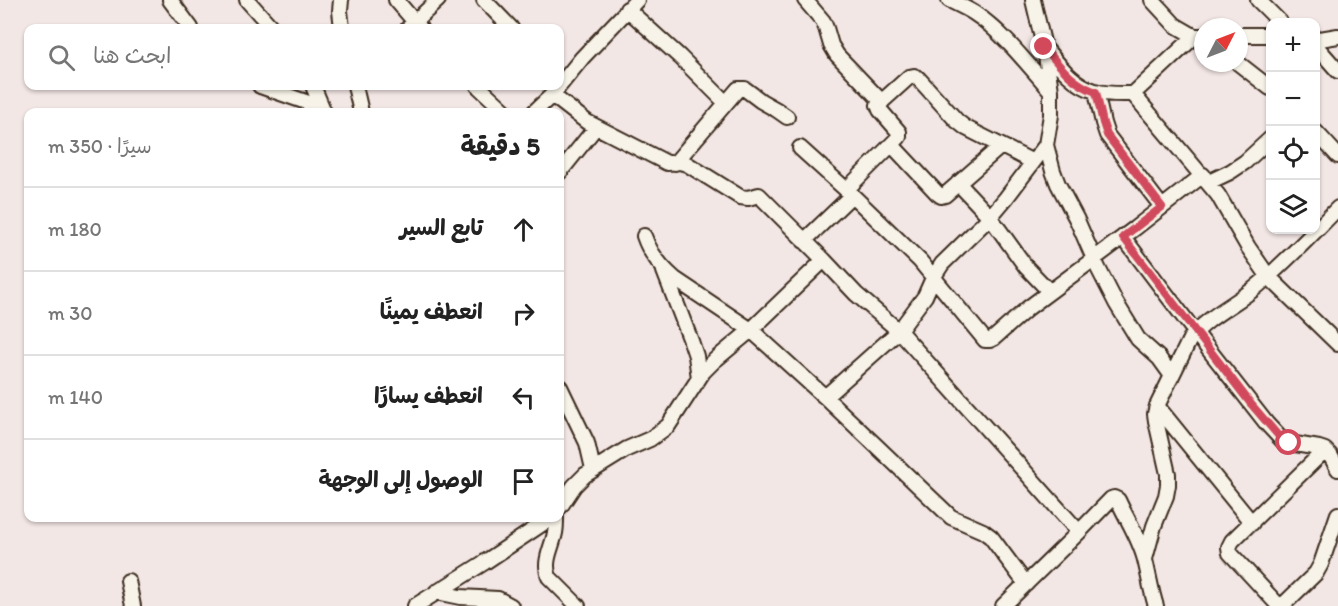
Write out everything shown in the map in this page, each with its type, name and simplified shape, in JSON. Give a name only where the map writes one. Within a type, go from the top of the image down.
[{"type":"street","points":[[170,0],[188,24]]},
{"type":"street","points":[[247,0],[268,24]]},
{"type":"street","points":[[341,0],[342,24]]},
{"type":"street","points":[[396,0],[414,24]]},
{"type":"street","points":[[417,24],[438,0]]},
{"type":"street","points":[[484,0],[507,24]]},
{"type":"street","points":[[805,0],[823,21],[837,56],[882,102]]},
{"type":"street","points":[[949,0],[986,22],[1051,91]]},
{"type":"street","points":[[1152,0],[1175,25],[1194,34]]},
{"type":"street","points":[[1258,0],[1276,18]]},
{"type":"street","points":[[564,79],[632,3],[680,57],[726,103]]},
{"type":"street","points":[[1032,3],[1044,47],[1051,91],[1051,115],[1046,145],[1053,171],[1094,259],[1130,327],[1138,339],[1159,358],[1173,376]]},
{"type":"street","points":[[1248,35],[1266,35]]},
{"type":"street","points":[[1320,38],[1338,36]]},
{"type":"street","points":[[1044,47],[1071,79],[1083,87],[1096,92],[1133,94],[1194,42]]},
{"type":"street","points":[[1320,51],[1338,71]]},
{"type":"street","points":[[1248,71],[1266,85]]},
{"type":"street","points":[[804,241],[899,137],[900,135],[878,105],[909,77],[918,78],[966,128],[1033,162]]},
{"type":"street","points":[[675,163],[738,89],[742,88],[787,117]]},
{"type":"street","points":[[272,90],[306,102],[316,108]]},
{"type":"street","points":[[314,90],[321,108]]},
{"type":"street","points":[[356,90],[360,108]]},
{"type":"street","points":[[482,90],[502,108]]},
{"type":"street","points":[[538,108],[555,90]]},
{"type":"street","points":[[1096,92],[1107,135],[1162,207]]},
{"type":"street","points":[[1133,94],[1218,195],[1268,276],[1338,344]]},
{"type":"street","points":[[552,95],[587,123],[667,163],[687,164],[740,197],[748,198],[759,195],[856,294],[899,331],[1078,532]]},
{"type":"street","points":[[564,167],[596,127]]},
{"type":"street","points":[[1320,136],[1338,156]]},
{"type":"street","points":[[800,148],[850,192],[913,254],[985,340],[990,340],[1028,308],[1162,207],[1206,179],[1230,172],[1245,162],[1266,142]]},
{"type":"street","points":[[892,145],[941,196],[1001,146]]},
{"type":"street","points":[[825,397],[899,331],[925,296],[942,264],[990,217],[1046,145]]},
{"type":"street","points":[[958,183],[990,217],[1026,267],[1050,291]]},
{"type":"street","points":[[1145,559],[1168,485],[1168,474],[1155,414],[1190,339],[1195,332],[1268,276],[1338,208]]},
{"type":"street","points":[[644,236],[647,245],[664,269],[675,279],[751,330],[951,517],[991,537],[1026,584]]},
{"type":"street","points":[[1123,237],[1251,404],[1282,440],[1325,450],[1338,469]]},
{"type":"street","points":[[564,501],[574,486],[593,469],[627,449],[650,439],[668,426],[699,378],[715,360],[751,330],[824,260]]},
{"type":"street","points":[[664,269],[696,356],[699,378]]},
{"type":"street","points":[[564,395],[587,443],[593,469]]},
{"type":"street","points":[[1157,406],[1252,522]]},
{"type":"street","points":[[1325,450],[1232,542],[1229,547],[1230,553],[1280,606],[1316,573],[1338,514]]},
{"type":"street","points":[[1003,606],[1114,498],[1118,500],[1145,559],[1150,590],[1156,606]]},
{"type":"street","points":[[415,606],[545,522]]},
{"type":"street","points":[[556,522],[546,570],[549,577],[578,606]]},
{"type":"street","points":[[128,581],[133,606]]},
{"type":"street","points":[[436,592],[460,597],[498,600],[512,606]]},
{"type":"route","points":[[1044,47],[1071,79],[1096,92],[1107,135],[1162,207],[1123,237],[1267,424],[1282,440],[1289,443]]}]
